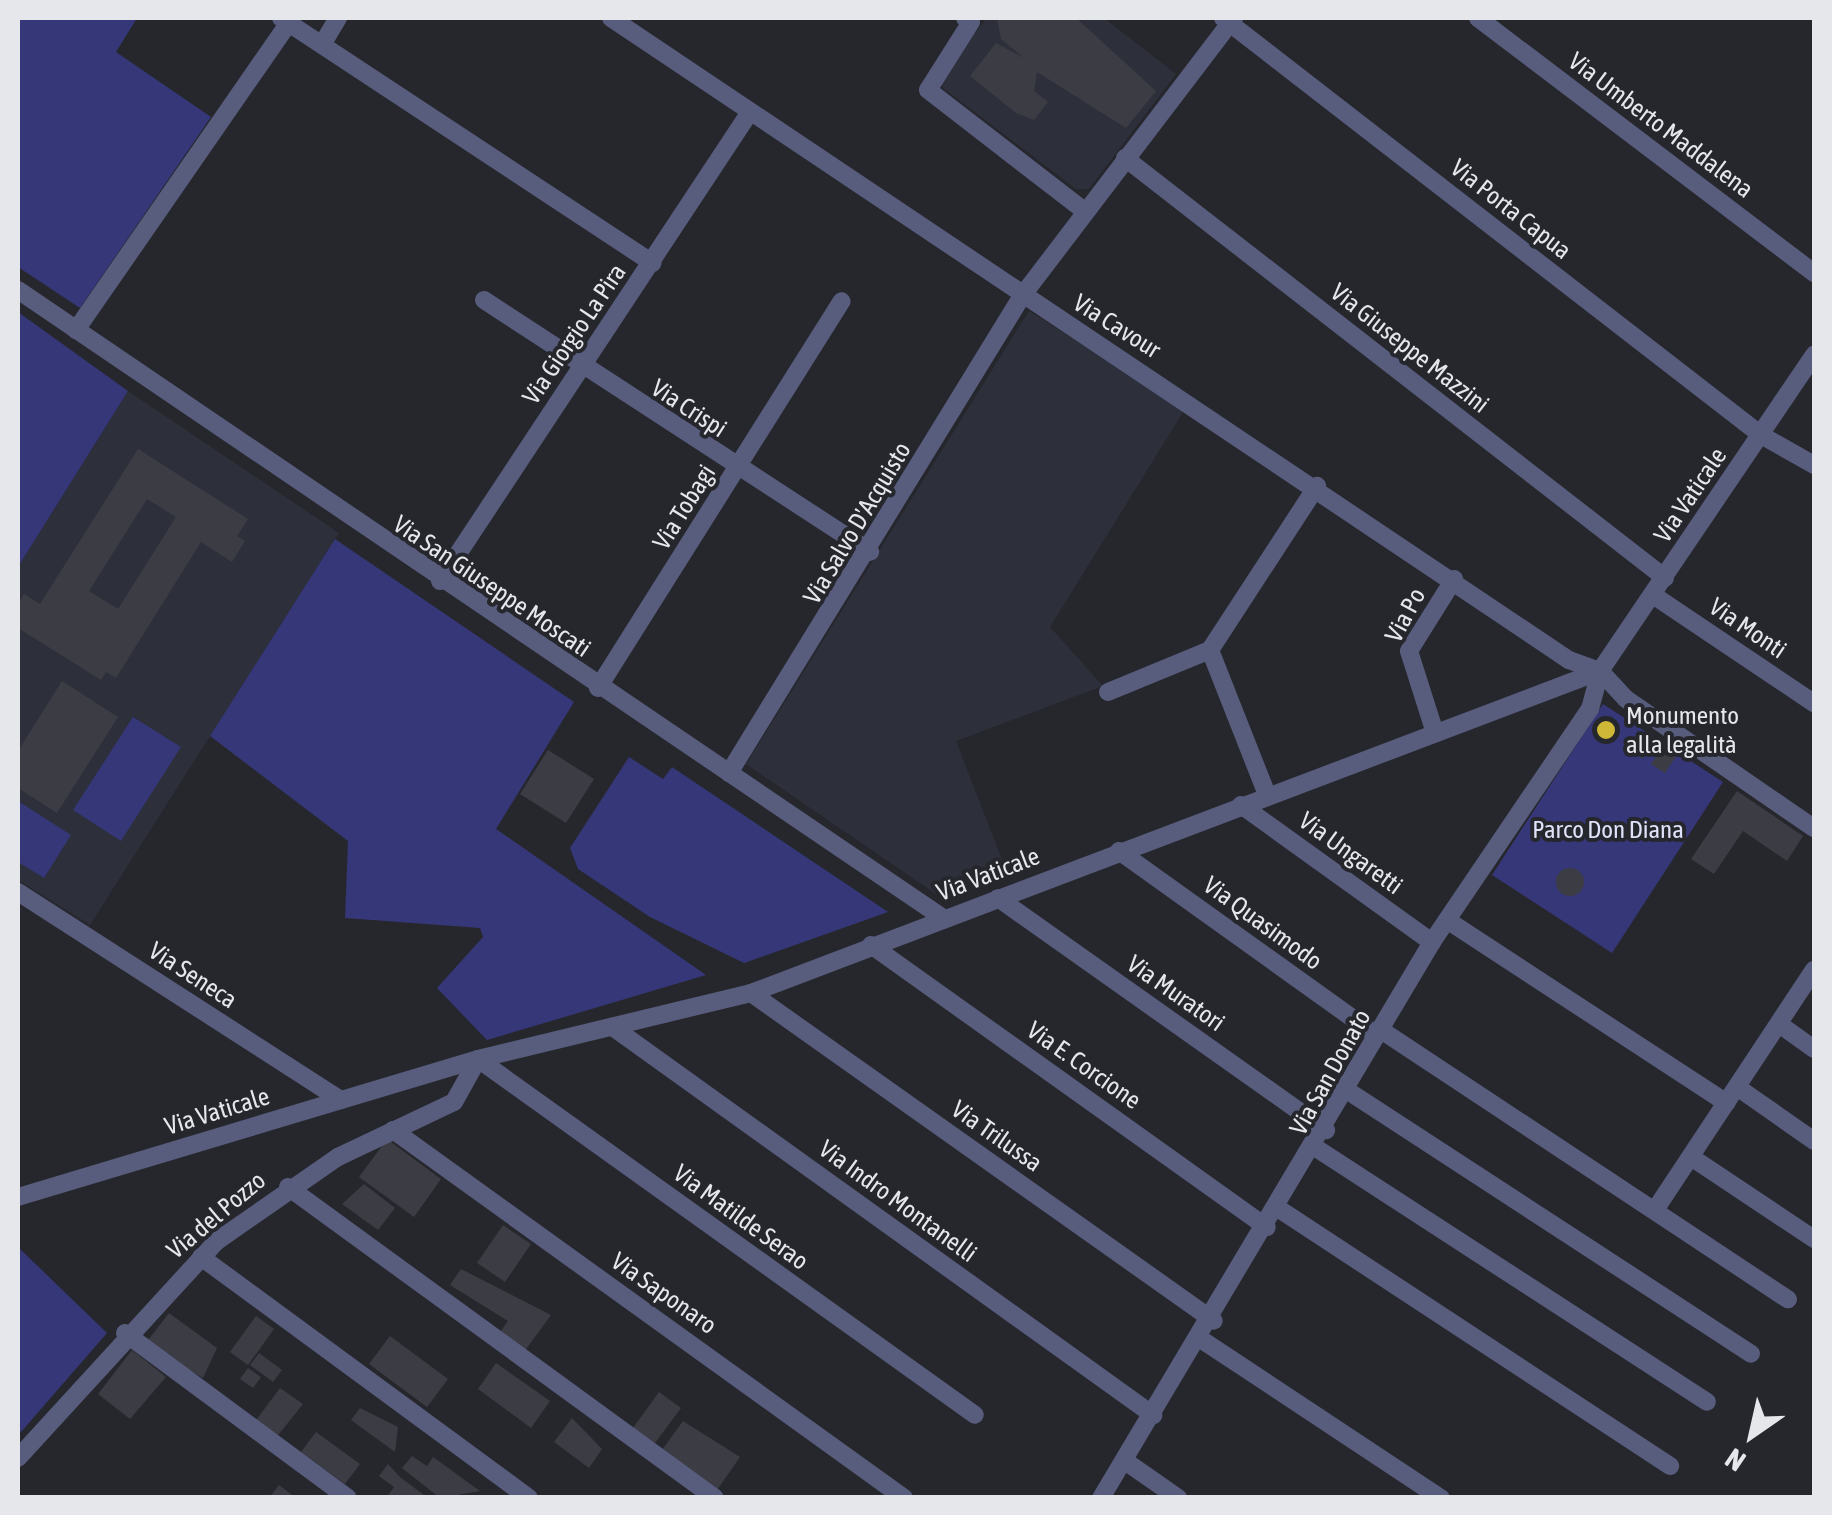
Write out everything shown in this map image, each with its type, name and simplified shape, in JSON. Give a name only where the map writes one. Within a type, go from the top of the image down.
[{"type":"street","points":[[323,43],[338,18]]},
{"type":"street","name":"Via Cavour","points":[[610,18],[748,115],[1317,486],[1569,660],[1600,671],[1626,698],[1814,828]]},
{"type":"street","points":[[965,18],[971,22],[928,90],[1082,210]]},
{"type":"street","name":"Via Umberto Maddalena","points":[[1478,18],[1814,273]]},
{"type":"street","name":"Via Salvo D'Acquisto","points":[[729,774],[870,552],[1022,296],[1082,210],[1229,19]]},
{"type":"street","name":"Via Porta Capua","points":[[1229,19],[1761,435],[1814,465]]},
{"type":"street","points":[[76,330],[285,20],[652,263]]},
{"type":"street","name":"Via Giorgio La Pira","points":[[440,581],[748,115]]},
{"type":"street","name":"Via Giuseppe Mazzini","points":[[1125,158],[1665,578]]},
{"type":"street","name":"Via San Giuseppe Moscati","points":[[18,290],[440,581],[943,918]]},
{"type":"street","name":"Via Crispi","points":[[484,300],[737,470],[870,552]]},
{"type":"street","name":"Via Tobagi","points":[[598,688],[842,301]]},
{"type":"street","name":"Via Vaticale","points":[[18,1197],[478,1059],[751,992],[1600,671],[1814,355]]},
{"type":"street","points":[[1108,692],[1210,650],[1317,486]]},
{"type":"street","name":"Via Po","points":[[1435,733],[1409,651],[1454,579]]},
{"type":"street","name":"Via Monti","points":[[1653,595],[1814,704]]},
{"type":"street","points":[[1210,650],[1267,795]]},
{"type":"street","name":"Via San Donato","points":[[1101,1498],[1214,1321],[1432,942],[1590,708],[1600,671]]},
{"type":"street","name":"Via Ungaretti","points":[[1241,804],[1432,942]]},
{"type":"street","name":"Via Quasimodo","points":[[1119,851],[1379,1033],[1788,1299]]},
{"type":"street","name":"Via Seneca","points":[[18,892],[341,1100]]},
{"type":"street","name":"Via Muratori","points":[[998,898],[1326,1130]]},
{"type":"street","points":[[1448,920],[1814,1142]]},
{"type":"street","name":"Via E. Corcione","points":[[871,945],[1267,1227]]},
{"type":"street","points":[[1655,1210],[1814,970]]},
{"type":"street","name":"Via Trilussa","points":[[751,992],[1214,1321]]},
{"type":"street","points":[[1779,1024],[1814,1049]]},
{"type":"street","name":"Via Indro Montanelli","points":[[614,1028],[1153,1415]]},
{"type":"street","name":"Via del Pozzo","points":[[18,1458],[125,1333],[201,1257],[288,1187],[454,1102],[478,1059]]},
{"type":"street","name":"Via Matilde Serao","points":[[478,1059],[975,1415]]},
{"type":"street","points":[[1348,1091],[1752,1354]]},
{"type":"street","name":"Via Saponaro","points":[[393,1130],[904,1498]]},
{"type":"street","points":[[1316,1148],[1707,1402]]},
{"type":"street","points":[[1691,1156],[1814,1238]]},
{"type":"street","points":[[288,1187],[715,1498]]},
{"type":"street","points":[[1280,1209],[1670,1466]]},
{"type":"street","points":[[201,1257],[529,1498]]},
{"type":"street","points":[[125,1333],[348,1498]]},
{"type":"street","points":[[1202,1340],[1441,1498]]},
{"type":"street","points":[[1125,1461],[1178,1498]]},
{"type":"shaded area","points":[[987,18],[1104,18],[1176,74],[1089,189],[1076,189],[943,88],[940,76]]},
{"type":"shaded area","points":[[1029,311],[1185,409],[1050,627],[1103,686],[956,741],[1006,870],[939,896],[746,764]]},
{"type":"shaded area","points":[[128,391],[339,533],[90,925],[18,880],[18,567]]},
{"type":"green space","points":[[18,18],[137,18],[116,52],[211,117],[80,308],[18,267]]},
{"type":"green space","points":[[18,312],[128,391],[18,567]]},
{"type":"green space","points":[[335,539],[574,702],[496,829],[706,975],[487,1040],[437,988],[483,937],[480,928],[345,918],[348,841],[210,736]]},
{"type":"green space","name":"Parco Don Diana","points":[[1603,704],[1723,782],[1612,953],[1492,875]]},
{"type":"green space","points":[[133,717],[181,747],[121,841],[73,810]]},
{"type":"green space","points":[[629,757],[663,779],[672,767],[888,912],[744,963],[650,917],[578,869],[570,848]]},
{"type":"green space","points":[[18,801],[71,835],[44,878],[18,862]]},
{"type":"green space","points":[[18,1247],[107,1333],[21,1432],[18,1429]]},
{"type":"building","points":[[997,18],[1076,18],[1156,91],[1126,128],[1037,72],[1034,91],[1048,102],[1034,120],[1016,113],[970,76],[996,43],[1024,58],[1001,39]]},
{"type":"building","points":[[138,449],[248,519],[237,536],[245,541],[232,562],[201,542],[116,678],[106,672],[101,680],[18,628],[18,604],[24,594],[40,604]],"holes":[[[147,499],[176,517],[118,609],[89,591]]]},
{"type":"building","points":[[62,681],[118,717],[57,813],[18,788],[18,751]]},
{"type":"building","points":[[1642,732],[1655,740],[1643,759],[1630,751]]},
{"type":"building","points":[[1663,746],[1677,755],[1665,773],[1651,764]]},
{"type":"building","points":[[548,750],[594,779],[566,823],[520,794]]},
{"type":"building","points":[[1737,791],[1803,836],[1787,861],[1743,831],[1714,874],[1691,859]]},
{"type":"building","points":[[1570,868],[1580,872],[1584,882],[1580,892],[1570,896],[1560,892],[1556,882],[1560,872]]},
{"type":"building","points":[[387,1139],[441,1179],[414,1217],[359,1177]]},
{"type":"building","points":[[364,1184],[395,1208],[378,1230],[342,1204]]},
{"type":"building","points":[[503,1225],[531,1244],[505,1282],[477,1263]]},
{"type":"building","points":[[461,1269],[551,1315],[524,1352],[499,1334],[508,1321],[450,1285]]},
{"type":"building","points":[[169,1313],[217,1348],[203,1378],[145,1344]]},
{"type":"building","points":[[256,1316],[274,1329],[248,1365],[230,1352]]},
{"type":"building","points":[[390,1336],[448,1379],[427,1407],[369,1364]]},
{"type":"building","points":[[132,1350],[166,1377],[130,1419],[98,1394]]},
{"type":"building","points":[[259,1353],[282,1370],[273,1382],[250,1365]]},
{"type":"building","points":[[496,1363],[550,1401],[531,1428],[478,1389]]},
{"type":"building","points":[[248,1368],[261,1377],[253,1388],[240,1379]]},
{"type":"building","points":[[280,1388],[303,1404],[275,1439],[254,1423]]},
{"type":"building","points":[[659,1392],[681,1408],[655,1443],[633,1428]]},
{"type":"building","points":[[360,1408],[398,1427],[395,1452],[351,1420]]},
{"type":"building","points":[[572,1418],[602,1449],[589,1468],[554,1442]]},
{"type":"building","points":[[683,1421],[740,1457],[717,1490],[662,1450]]},
{"type":"building","points":[[316,1432],[360,1464],[345,1484],[301,1452]]},
{"type":"building","points":[[412,1456],[427,1466],[433,1457],[480,1491],[440,1498],[402,1468]]},
{"type":"building","points":[[388,1464],[428,1498],[386,1498],[394,1487],[379,1476]]},
{"type":"building","points":[[279,1485],[296,1498],[269,1498]]},
{"type":"place","name":"Monumento alla legalità","points":[[1606,730]]}]
